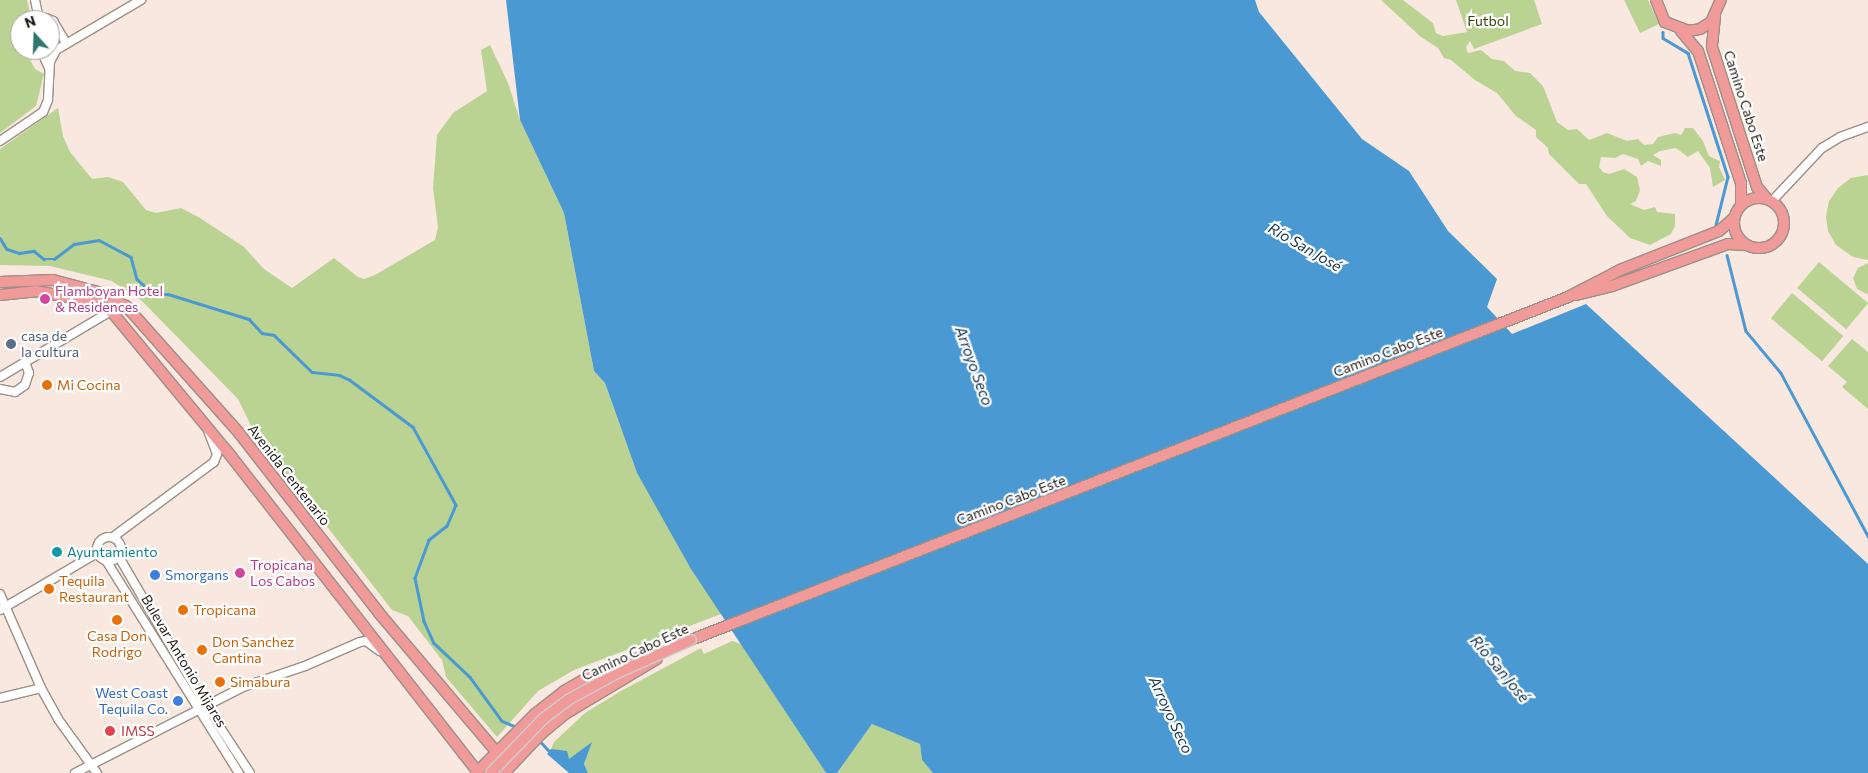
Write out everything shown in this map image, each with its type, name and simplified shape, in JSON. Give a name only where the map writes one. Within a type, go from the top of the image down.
[{"type":"main road","name":"Camino Cabo Este","points":[[1656,0],[1665,22],[1682,31],[1698,51],[1741,183],[1741,205]]},
{"type":"main road","name":"Camino Cabo Este","points":[[1721,0],[1715,17],[1712,47],[1758,187],[1770,200]]},
{"type":"main road","points":[[1682,31],[1700,29],[1715,17]]},
{"type":"main road","points":[[1756,198],[1770,200],[1780,209],[1784,219],[1781,236],[1768,246],[1747,245],[1737,236],[1734,218],[1741,205],[1756,198]]},
{"type":"main road","name":"Camino Cabo Este","points":[[491,773],[543,720],[568,700],[615,674],[691,640],[1568,297],[1620,270],[1719,231],[1734,218]]},
{"type":"main road","name":"Camino Cabo Este","points":[[1568,297],[1612,286],[1724,245],[1747,245]]},
{"type":"main road","name":"Avenida Centenario","points":[[0,282],[53,280],[98,292],[126,306],[233,426],[379,613],[496,753],[507,770]]},
{"type":"main road","points":[[0,295],[36,291],[94,302],[111,310],[400,669],[478,773],[545,705],[584,679],[691,640]]},
{"type":"main road","points":[[507,770],[574,707],[691,640]]},
{"type":"street","points":[[0,141],[43,112],[48,100],[49,68],[56,50],[141,0]]},
{"type":"street","points":[[60,32],[66,43]]},
{"type":"street","points":[[45,60],[49,68]]},
{"type":"street","points":[[1770,200],[1822,148],[1840,137],[1868,127]]},
{"type":"street","points":[[0,377],[111,310]]},
{"type":"street","points":[[0,389],[14,392],[25,385],[29,373],[25,362]]},
{"type":"street","points":[[3,608],[97,553],[99,542],[113,537],[214,462],[217,454],[206,427]]},
{"type":"street","points":[[97,553],[107,562],[119,557],[121,545],[113,537]]},
{"type":"street","name":"Bulevar Antonio Mijares","points":[[119,557],[239,773]]},
{"type":"street","name":"Bulevar Antonio Mijares","points":[[107,562],[202,708],[250,773]]},
{"type":"street","points":[[0,594],[3,608],[41,688],[89,765],[97,773]]},
{"type":"street","points":[[75,773],[243,687],[305,666],[360,642],[373,645],[400,669]]},
{"type":"street","points":[[0,698],[41,688]]},
{"type":"green space","points":[[0,0],[27,0],[29,10],[10,10],[10,60],[30,60],[35,69],[44,74],[36,106],[0,133]]},
{"type":"green space","name":"Futbol","points":[[1381,0],[1403,0],[1433,23],[1436,33],[1443,36],[1467,32],[1456,0],[1534,0],[1542,24],[1474,49],[1470,41],[1466,47],[1468,53],[1481,50],[1492,59],[1504,61],[1515,71],[1530,73],[1543,86],[1557,122],[1568,130],[1577,129],[1589,140],[1607,133],[1627,141],[1638,139],[1644,145],[1653,144],[1658,137],[1675,133],[1681,135],[1685,128],[1693,128],[1703,141],[1709,156],[1720,161],[1719,167],[1725,180],[1713,187],[1710,168],[1698,151],[1688,157],[1676,148],[1660,151],[1653,155],[1661,160],[1661,166],[1648,161],[1641,166],[1638,159],[1623,154],[1615,158],[1601,157],[1599,167],[1603,172],[1609,174],[1624,169],[1637,177],[1640,190],[1636,201],[1630,204],[1644,210],[1655,207],[1657,212],[1675,214],[1675,226],[1671,234],[1650,245],[1630,238],[1607,216],[1586,184],[1579,184],[1549,154],[1548,148],[1536,137],[1536,130],[1516,116],[1497,93],[1475,80],[1451,60],[1444,58],[1438,48],[1421,37]]},
{"type":"green space","points":[[1624,0],[1648,0],[1659,24],[1640,33]]},
{"type":"green space","points":[[490,45],[508,83],[520,120],[564,213],[594,371],[605,383],[637,473],[721,614],[574,670],[538,691],[497,737],[446,677],[442,660],[408,616],[392,610],[255,434],[238,399],[142,301],[112,281],[50,266],[0,265],[0,149],[58,108],[63,136],[70,152],[92,179],[108,177],[123,182],[146,210],[156,213],[181,208],[200,218],[244,247],[264,269],[292,288],[334,258],[358,277],[364,279],[375,275],[435,240],[438,227],[433,188],[437,135],[453,113],[487,91],[481,50]]},
{"type":"green space","points":[[1868,175],[1868,260],[1853,257],[1836,245],[1828,231],[1826,216],[1829,201],[1838,188],[1851,178]]},
{"type":"green space","points":[[1819,262],[1868,303],[1846,329],[1797,288]]},
{"type":"green space","points":[[1868,263],[1867,294],[1857,289],[1853,278],[1858,268]]},
{"type":"green space","points":[[1792,293],[1843,336],[1822,361],[1771,318]]},
{"type":"green space","points":[[1852,339],[1868,352],[1868,409],[1842,387],[1847,382],[1828,366]]},
{"type":"green space","points":[[732,641],[741,644],[826,773],[588,773],[584,764],[591,743],[569,760],[551,749],[554,742],[585,713],[621,691],[701,648],[704,654]]},
{"type":"green space","points":[[872,724],[920,744],[922,760],[933,773],[837,773]]},
{"type":"water","points":[[506,0],[1255,0],[1259,12],[1362,139],[1409,171],[1448,231],[1497,279],[1487,307],[1512,334],[1586,304],[1868,564],[1868,773],[933,773],[922,760],[920,744],[872,724],[837,773],[826,773],[691,569],[637,473],[605,383],[594,371],[564,213],[520,120]]},
{"type":"water","points":[[592,742],[584,764],[588,773],[569,773],[547,754],[551,749],[567,751],[569,759]]},
{"type":"waterway","points":[[1663,32],[1663,38],[1688,53],[1728,177],[1716,225]]},
{"type":"waterway","points":[[0,238],[7,249],[19,253],[34,251],[44,259],[54,259],[74,244],[99,240],[131,257],[137,279],[152,293],[168,294],[249,319],[262,333],[274,335],[312,372],[339,375],[350,380],[413,427],[456,505],[447,526],[429,540],[415,578],[424,621],[434,643],[470,677],[502,721],[517,727]]},
{"type":"waterway","points":[[1727,255],[1746,331],[1781,373],[1868,536]]},
{"type":"waterway","points":[[539,740],[550,752]]},
{"type":"place","name":"Flamboyan Hotel & Residences","points":[[45,299]]},
{"type":"place","name":"casa de la cultura","points":[[11,344]]},
{"type":"place","name":"Mi Cocina","points":[[47,385]]},
{"type":"place","name":"Ayuntamiento","points":[[57,552]]},
{"type":"place","name":"Tropicana Los Cabos","points":[[240,573]]},
{"type":"place","name":"Smorgans","points":[[155,575]]},
{"type":"place","name":"Tequila Restaurant","points":[[49,589]]},
{"type":"place","name":"Tropicana","points":[[183,610]]},
{"type":"place","name":"Casa Don Rodrigo","points":[[117,620]]},
{"type":"place","name":"Don Sanchez Cantina","points":[[202,650]]},
{"type":"place","name":"Simabura","points":[[220,682]]},
{"type":"place","name":"West Coast Tequila Co.","points":[[178,701]]},
{"type":"place","name":"IMSS","points":[[110,731]]},
{"type":"water label","name":"Río San José","points":[[1305,247]]},
{"type":"water label","name":"Arroyo Seco","points":[[974,366]]},
{"type":"water label","name":"Río San José","points":[[1500,669]]},
{"type":"water label","name":"Arroyo Seco","points":[[1171,715]]}]
